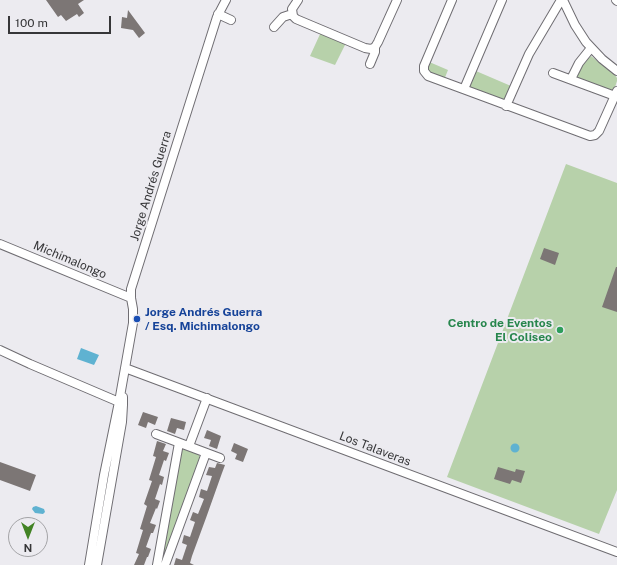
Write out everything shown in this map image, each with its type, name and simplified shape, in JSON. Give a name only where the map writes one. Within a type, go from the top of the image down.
[{"type":"street","name":"Jorge Andrés Guerra","points":[[89,565],[133,323],[133,309],[130,298],[131,289],[218,14],[226,0]]},
{"type":"street","points":[[298,0],[292,8],[293,17],[296,19],[365,48],[369,49],[375,47]]},
{"type":"street","points":[[452,0],[424,66],[423,70],[428,76],[587,136],[595,135],[599,131],[616,93],[553,73]]},
{"type":"street","points":[[464,89],[502,0]]},
{"type":"street","points":[[506,106],[529,54],[562,0]]},
{"type":"street","points":[[562,0],[586,42],[602,59],[617,71]]},
{"type":"street","points":[[370,64],[375,52],[375,47],[394,1]]},
{"type":"street","points":[[218,14],[231,20]]},
{"type":"street","points":[[274,27],[283,17],[292,14]]},
{"type":"street","points":[[571,79],[579,62],[591,48]]},
{"type":"street","name":"Michimalongo","points":[[0,244],[130,298]]},
{"type":"street","points":[[0,350],[119,402]]},
{"type":"street","name":"Los Talaveras","points":[[125,368],[617,552]]},
{"type":"street","name":"Jorge Andrés Guerra","points":[[97,565],[122,422],[124,405],[122,384]]},
{"type":"street","points":[[189,446],[207,398]]},
{"type":"street","points":[[156,434],[220,458]]},
{"type":"street","points":[[156,565],[179,443]]},
{"type":"street","points":[[165,565],[206,452]]},
{"type":"green space","points":[[321,32],[346,43],[335,65],[310,56]]},
{"type":"green space","points":[[591,56],[617,78],[613,93],[575,78],[581,67]]},
{"type":"green space","points":[[427,61],[448,70],[444,80],[427,71]]},
{"type":"green space","points":[[476,71],[511,86],[503,103],[469,88]]},
{"type":"green space","name":"Centro de Eventos El Coliseo","points":[[566,164],[617,183],[617,490],[599,534],[447,477]]},
{"type":"green space","points":[[182,449],[199,454],[200,459],[162,565],[158,565],[179,452]]},
{"type":"water","points":[[81,348],[99,355],[94,365],[77,359]]},
{"type":"water","points":[[515,443],[520,448],[515,453],[510,448]]},
{"type":"water","points":[[36,506],[44,509],[45,512],[43,514],[35,513],[32,509]]},
{"type":"building","points":[[46,0],[84,0],[78,4],[84,13],[79,17],[77,14],[66,21],[61,15],[58,17]]},
{"type":"building","points":[[128,10],[145,33],[139,38],[133,30],[121,28],[122,17],[127,18]]},
{"type":"building","points":[[544,248],[559,253],[555,265],[540,259]]},
{"type":"building","points":[[617,267],[617,312],[602,307]]},
{"type":"building","points":[[143,412],[158,417],[155,425],[148,422],[146,428],[138,425]]},
{"type":"building","points":[[171,418],[186,422],[184,430],[177,428],[175,434],[167,431]]},
{"type":"building","points":[[207,430],[221,436],[217,449],[209,446],[211,440],[204,438]]},
{"type":"building","points":[[157,441],[166,444],[163,451],[169,453],[166,461],[164,460],[159,475],[164,477],[155,499],[160,501],[150,523],[156,525],[153,533],[151,533],[146,547],[151,549],[144,565],[134,565],[139,554],[136,553],[143,530],[140,529],[147,506],[144,504],[152,481],[149,480],[156,457],[153,456]]},
{"type":"building","points":[[234,443],[248,449],[243,462],[235,459],[237,454],[231,451]]},
{"type":"building","points":[[0,462],[36,475],[30,491],[0,480]]},
{"type":"building","points":[[217,463],[225,465],[192,556],[190,563],[194,565],[174,565],[176,558],[182,560],[187,545],[182,543],[184,535],[190,537],[195,522],[190,520],[193,512],[198,514],[204,499],[199,497],[201,489],[207,491],[212,476],[206,475],[209,467],[215,468]]},
{"type":"building","points":[[498,467],[515,472],[516,469],[525,471],[521,483],[512,480],[510,484],[494,479]]},
{"type":"place","name":"Jorge Andrés Guerra / Esq. Michimalongo","points":[[137,319]]},
{"type":"place","name":"Centro de Eventos El Coliseo","points":[[560,330]]}]
